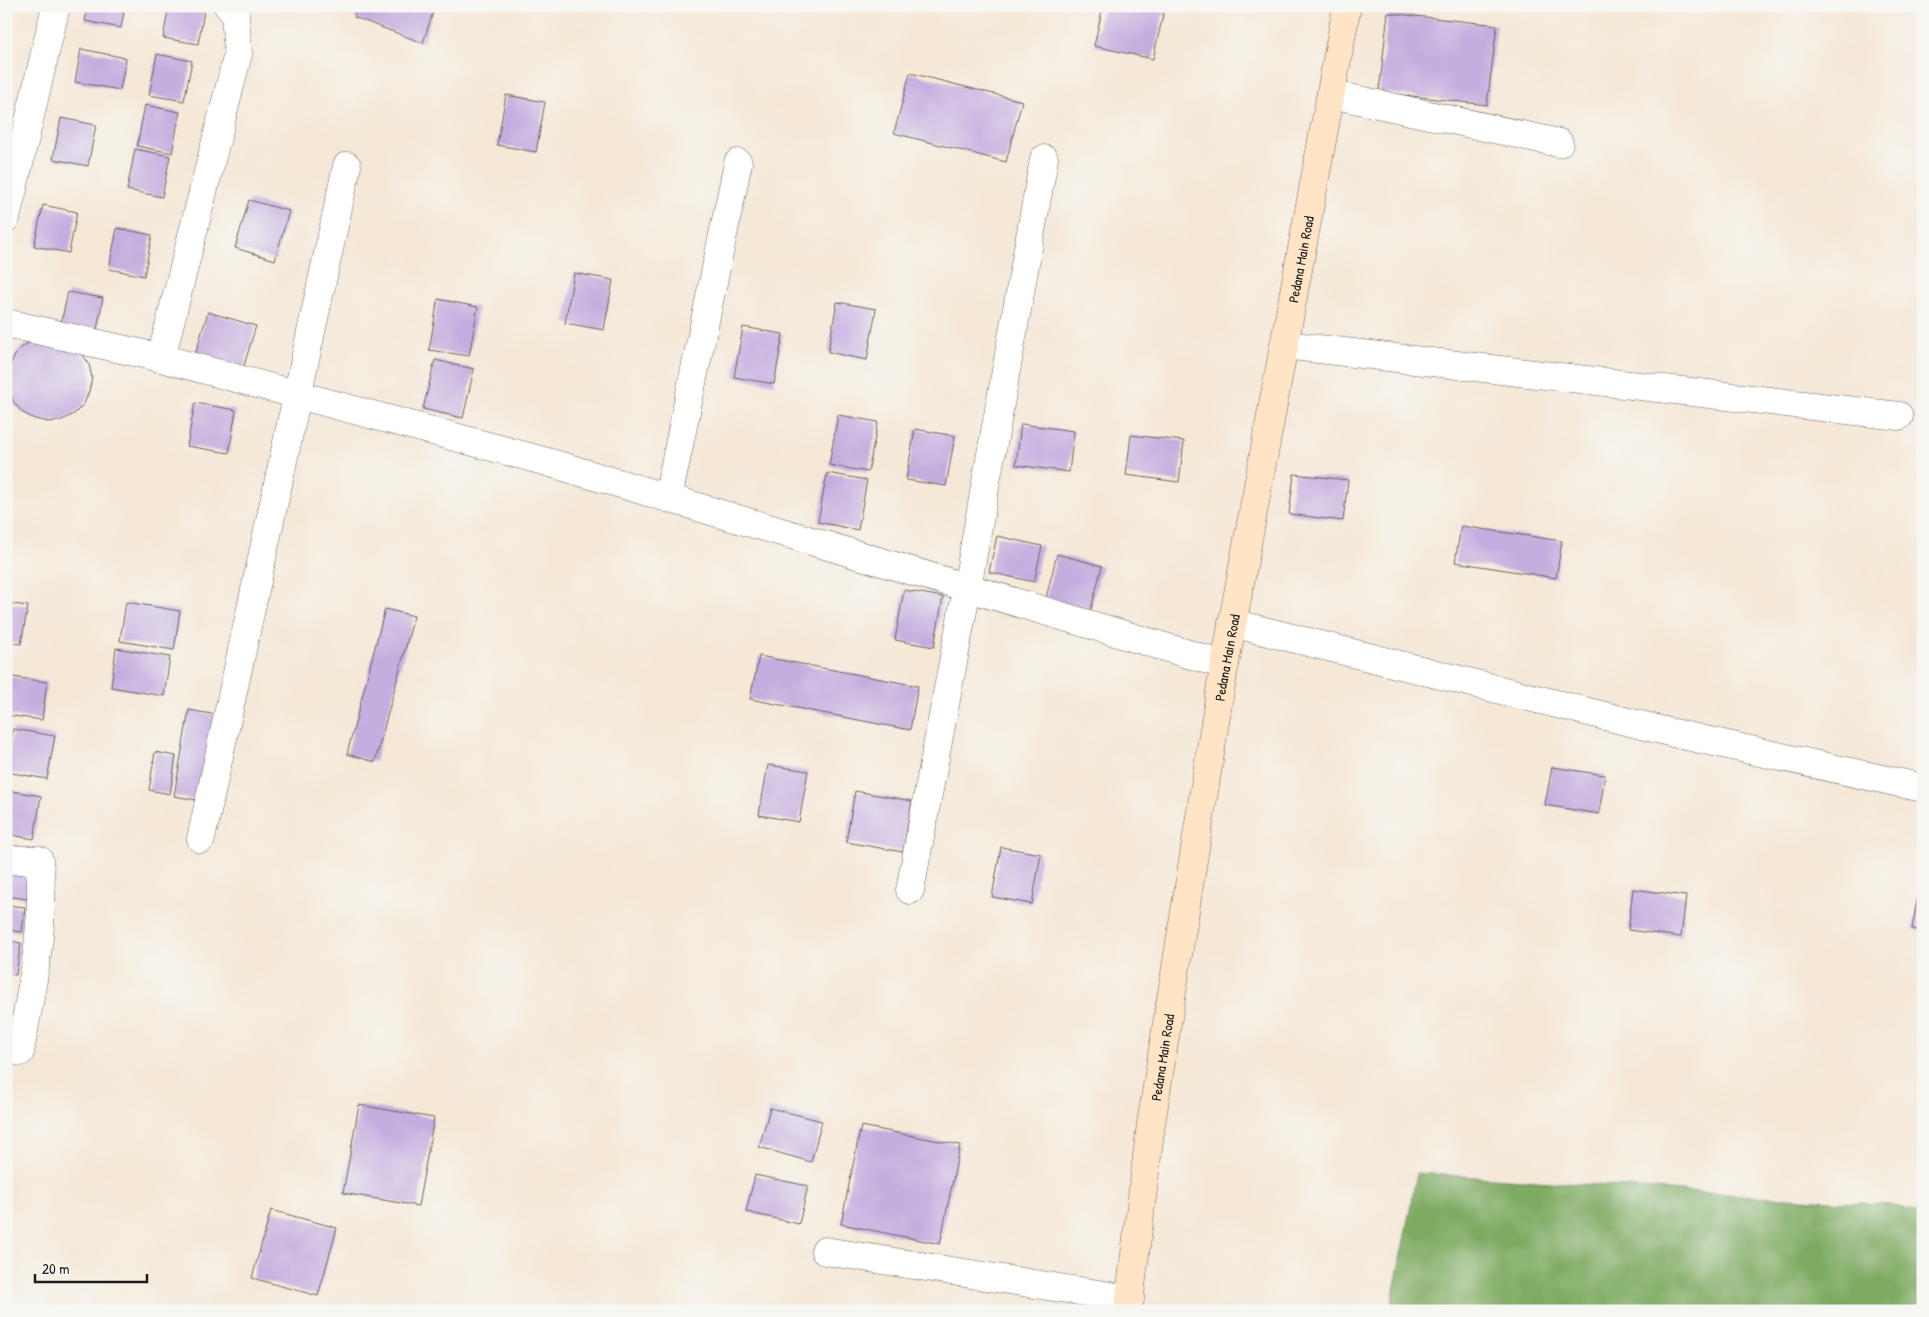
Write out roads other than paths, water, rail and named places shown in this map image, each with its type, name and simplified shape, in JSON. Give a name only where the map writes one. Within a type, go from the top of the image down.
[{"type":"main road","name":"Pedana Main Road","points":[[1129,1305],[1151,1124],[1232,623],[1347,6]]},
{"type":"street","points":[[6,218],[56,6]]},
{"type":"street","points":[[161,358],[238,54],[235,14],[228,6]]},
{"type":"street","points":[[1331,94],[1559,143]]},
{"type":"street","points":[[910,890],[967,588],[1044,160]]},
{"type":"street","points":[[668,498],[738,163]]},
{"type":"street","points":[[201,838],[347,166]]},
{"type":"street","points":[[6,323],[161,358],[551,463],[1225,665]]},
{"type":"street","points":[[1284,345],[1899,416]]},
{"type":"street","points":[[1232,623],[1673,733],[1923,788]]},
{"type":"street","points":[[6,860],[39,860],[42,880],[39,948],[20,1052]]},
{"type":"street","points":[[826,1251],[1129,1305]]}]
